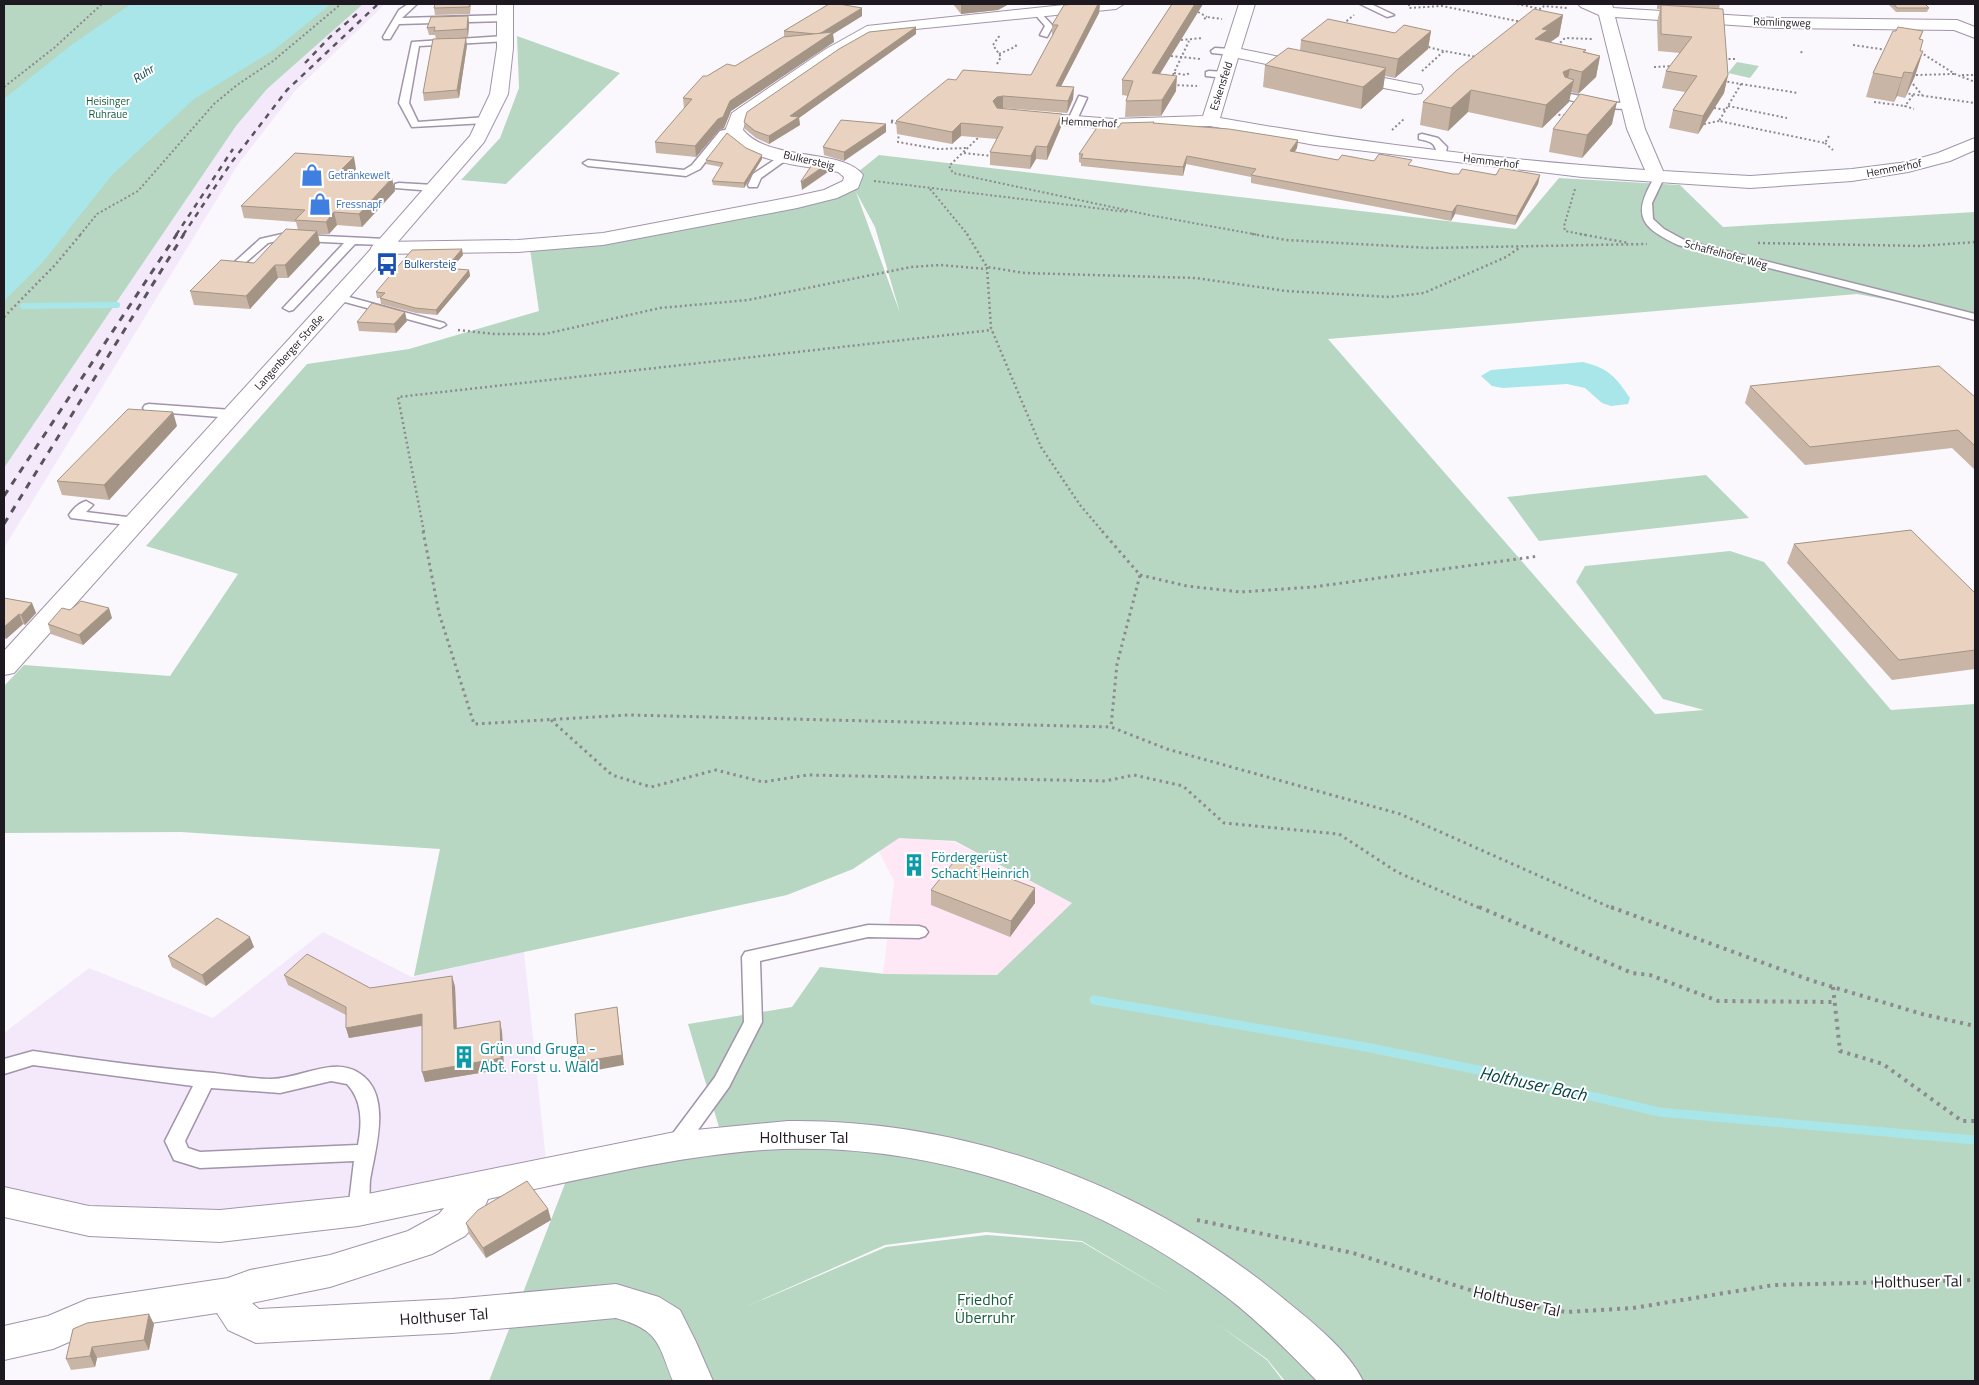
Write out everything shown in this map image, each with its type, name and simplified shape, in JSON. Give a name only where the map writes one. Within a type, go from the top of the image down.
[{"type":"street","points":[[734,131],[738,117],[747,109],[861,34],[919,17],[1037,12],[1116,4]]},
{"type":"street","name":"Eskensfeld","points":[[1210,120],[1223,51],[1247,4]]},
{"type":"street","points":[[1599,7],[1612,41],[1636,129],[1657,177]]},
{"type":"street","name":"Römlingweg","points":[[1599,7],[1819,26],[1957,25]]},
{"type":"street","points":[[1952,7],[1966,19],[1957,25]]},
{"type":"street","name":"Langenberger Straße","points":[[4,667],[338,297],[478,138],[499,94],[505,20]]},
{"type":"street","points":[[1957,25],[1975,33]]},
{"type":"street","name":"Eskensfeld","points":[[1223,51],[1415,89]]},
{"type":"street","name":"Hemmerhof","points":[[1003,114],[1072,122],[1210,120],[1280,135],[1442,155],[1582,171],[1750,182],[1852,175],[1908,167],[1944,157],[1975,143]]},
{"type":"street","name":"Bulkersteig","points":[[384,245],[518,246],[603,239],[727,218],[822,196],[846,188],[854,179],[854,175],[844,168],[742,142],[734,131]]},
{"type":"street","name":"Holthuser Tal","points":[[4,1202],[89,1221],[220,1226],[358,1211],[675,1146],[728,1138],[791,1134],[855,1136],[964,1155],[1028,1174],[1126,1213],[1227,1275],[1275,1313],[1325,1360],[1343,1381]]},
{"type":"street","points":[[4,1343],[53,1332],[88,1316],[231,1294],[250,1286],[330,1271],[419,1243],[452,1225],[466,1209],[474,1186]]},
{"type":"street","name":"Holthuser Tal","points":[[231,1294],[232,1309],[239,1318],[256,1326],[452,1316],[616,1301],[645,1308],[666,1322],[677,1342],[693,1381]]},
{"type":"lane","points":[[387,37],[402,12],[413,4]]},
{"type":"lane","points":[[1364,4],[1390,15]]},
{"type":"lane","points":[[1037,12],[1049,26],[1044,35]]},
{"type":"lane","points":[[398,21],[505,20]]},
{"type":"lane","points":[[486,120],[415,125],[404,103],[414,44],[505,20]]},
{"type":"lane","points":[[1565,96],[1616,106],[1630,105]]},
{"type":"lane","points":[[1072,122],[1082,98]]},
{"type":"lane","points":[[588,163],[686,173],[696,167],[723,133],[734,131]]},
{"type":"lane","points":[[1422,137],[1435,140],[1442,147],[1442,155]]},
{"type":"lane","points":[[753,185],[758,176],[788,155]]},
{"type":"lane","name":"Schaffelhofer Weg","points":[[1657,177],[1658,180],[1646,198],[1644,210],[1652,225],[1682,243],[1975,317]]},
{"type":"lane","points":[[399,186],[434,188]]},
{"type":"lane","points":[[233,268],[264,241],[299,237],[353,240],[384,245]]},
{"type":"lane","points":[[290,308],[353,240]]},
{"type":"lane","points":[[338,297],[366,303],[440,325]]},
{"type":"lane","points":[[149,408],[232,414]]},
{"type":"lane","points":[[86,505],[76,515],[135,522]]},
{"type":"lane","points":[[675,1146],[722,1082],[753,1022],[751,957],[868,932],[919,932]]},
{"type":"lane","points":[[4,1067],[16,1061],[33,1058],[143,1074],[281,1088],[326,1074],[338,1073],[349,1076],[359,1084],[369,1106],[369,1136],[358,1211]]},
{"type":"lane","points":[[206,1080],[175,1141],[181,1154],[200,1160],[365,1154]]},
{"type":"path","points":[[4,88],[54,48],[80,22],[102,4]]},
{"type":"path","points":[[4,317],[55,265],[97,214],[138,191],[214,104],[237,85],[273,61],[341,4]]},
{"type":"path","points":[[1409,4],[1409,8],[1442,6],[1524,22],[1518,28]]},
{"type":"path","points":[[1516,4],[1533,7],[1599,7]]},
{"type":"path","points":[[1533,7],[1537,4]]},
{"type":"path","points":[[1198,12],[1207,17]]},
{"type":"path","points":[[1340,26],[1357,13]]},
{"type":"path","points":[[1219,27],[1223,19]]},
{"type":"path","points":[[997,64],[1001,57],[993,45],[1004,30]]},
{"type":"path","points":[[1558,37],[1612,41]]},
{"type":"path","points":[[1181,40],[1188,41],[1205,38]]},
{"type":"path","points":[[1555,48],[1565,38]]},
{"type":"path","points":[[1188,41],[1168,85],[1218,79]]},
{"type":"path","points":[[999,54],[1015,47],[1018,43]]},
{"type":"path","points":[[1848,44],[1892,49]]},
{"type":"path","points":[[1417,45],[1477,57]]},
{"type":"path","points":[[1415,89],[1425,79],[1416,77],[1444,51]]},
{"type":"path","points":[[1919,51],[1955,74]]},
{"type":"path","points":[[1719,58],[1736,59]]},
{"type":"path","points":[[1654,67],[1674,65]]},
{"type":"path","points":[[1166,75],[1186,75],[1191,72]]},
{"type":"path","points":[[1916,75],[1975,74]]},
{"type":"path","points":[[1961,75],[1975,82]]},
{"type":"path","points":[[1720,80],[1798,93]]},
{"type":"path","points":[[1719,121],[1741,84]]},
{"type":"path","points":[[1913,84],[1923,96]]},
{"type":"path","points":[[1900,92],[1975,103]]},
{"type":"path","points":[[1904,106],[1913,95]]},
{"type":"path","points":[[1874,102],[1914,109]]},
{"type":"path","points":[[1728,106],[1787,118]]},
{"type":"path","points":[[1714,108],[1726,110]]},
{"type":"path","points":[[1551,113],[1571,115]]},
{"type":"path","points":[[1003,114],[949,166],[953,173],[1149,214],[1286,240],[1420,248],[1520,248],[1682,243]]},
{"type":"path","points":[[1392,130],[1404,119]]},
{"type":"path","points":[[893,120],[890,122],[900,124],[898,142],[938,149],[967,148]]},
{"type":"path","points":[[1704,124],[1719,121],[1824,142],[1833,150]]},
{"type":"path","points":[[1753,134],[1758,129]]},
{"type":"path","points":[[1824,142],[1830,134]]},
{"type":"path","points":[[963,152],[995,156]]},
{"type":"path","points":[[854,179],[1149,214]]},
{"type":"path","points":[[930,189],[964,228],[987,268],[992,330],[1041,447],[1080,505],[1140,575],[1187,586],[1240,592],[1342,583],[1539,556]]},
{"type":"path","points":[[1574,192],[1564,226],[1565,231],[1637,244]]},
{"type":"path","points":[[1757,243],[1921,246],[1975,242]]},
{"type":"path","points":[[440,325],[494,334],[545,334],[660,308],[748,300],[919,266],[961,266],[1025,273],[1196,278],[1286,291],[1389,297],[1424,293],[1506,257],[1520,248]]},
{"type":"path","points":[[992,330],[398,397],[419,516],[439,613],[474,724],[629,715],[1111,727],[1168,749],[1400,814],[1633,917],[1833,987],[1922,1014],[1975,1026]]},
{"type":"path","points":[[1111,727],[1117,664],[1140,575]]},
{"type":"path","points":[[551,720],[612,775],[650,787],[716,770],[763,782],[808,775],[1105,781],[1134,775],[1175,784],[1183,786],[1224,823],[1338,834],[1397,872],[1632,972],[1650,976],[1718,1001],[1835,1002]]},
{"type":"path","points":[[1833,987],[1840,1051],[1883,1064],[1962,1120],[1975,1121]]},
{"type":"path","name":"Holthuser Tal","points":[[1193,1219],[1353,1253],[1505,1302],[1566,1312],[1633,1308],[1774,1285],[1975,1280]]},
{"type":"shaded area","points":[[363,4],[385,4],[295,91],[239,163],[4,548],[4,468],[236,126],[267,89]]},
{"type":"shaded area","points":[[899,837],[955,842],[1072,903],[997,975],[883,974],[894,881],[879,852]]},
{"type":"shaded area","points":[[323,932],[412,977],[524,952],[547,1170],[358,1210],[91,1220],[4,1205],[4,1033],[89,968],[213,1018]]},
{"type":"green space","name":"Heisinger Ruhraue","points":[[4,4],[363,4],[267,89],[236,126],[4,468]]},
{"type":"green space","points":[[517,36],[620,73],[506,184],[461,180],[500,138],[519,88]]},
{"type":"green space","points":[[1737,62],[1759,66],[1750,78],[1728,73]]},
{"type":"green space","name":"Friedhof Überruhr","points":[[879,155],[1516,229],[1559,178],[1680,185],[1723,227],[1975,212],[1975,316],[1857,294],[1328,339],[1655,714],[1704,710],[1663,699],[1576,582],[1585,566],[1730,551],[1764,562],[1891,710],[1975,704],[1975,1381],[1285,1381],[1267,1359],[1216,1323],[1267,1360],[1283,1381],[489,1381],[571,1168],[711,1136],[719,1127],[688,1024],[792,1007],[820,967],[885,974],[997,975],[1072,903],[955,841],[899,838],[853,869],[787,895],[414,976],[440,849],[181,832],[4,833],[4,686],[24,665],[170,676],[238,574],[146,546],[307,364],[409,349],[539,311],[530,249],[835,195],[858,172]],"holes":[[[856,192],[875,227],[900,313]],[[986,1232],[1082,1241],[1177,1298],[1082,1242],[987,1235],[886,1247],[743,1308],[885,1245]]]},
{"type":"green space","points":[[1706,475],[1749,518],[1539,541],[1507,497]]},
{"type":"water","name":"Ruhr","points":[[131,4],[331,4],[274,50],[194,99],[112,175],[42,263],[4,301],[4,99],[70,46]]},
{"type":"water","points":[[1583,362],[1599,367],[1611,374],[1630,398],[1628,404],[1611,406],[1602,403],[1585,388],[1567,384],[1503,388],[1492,386],[1481,376],[1491,370]]},
{"type":"building","points":[[435,4],[470,4],[469,7],[434,8]]},
{"type":"building","points":[[829,4],[862,8],[821,33],[784,31]]},
{"type":"building","points":[[1098,4],[1056,86],[1074,87],[1068,101],[1003,96],[997,97],[993,101],[997,108],[1062,114],[1047,147],[1036,146],[1031,156],[990,152],[1003,127],[961,123],[952,132],[896,121],[948,79],[956,80],[963,70],[1031,75],[1058,25],[1052,25],[1064,5]]},
{"type":"building","points":[[1172,4],[1195,4],[1152,73],[1177,76],[1162,100],[1126,101],[1133,81],[1122,80]]},
{"type":"building","points":[[1894,4],[1925,4],[1929,8],[1897,8]]},
{"type":"building","points":[[1661,5],[1723,9],[1728,75],[1703,116],[1673,110],[1697,76],[1666,71],[1692,37],[1661,34]]},
{"type":"building","points":[[1534,9],[1563,15],[1542,29],[1548,30],[1535,39],[1586,50],[1583,52],[1600,56],[1582,72],[1570,69],[1563,72],[1565,77],[1574,80],[1546,105],[1471,90],[1451,108],[1423,102],[1457,70]]},
{"type":"building","points":[[468,16],[467,29],[434,31],[435,27],[427,28],[431,17]]},
{"type":"building","points":[[1328,19],[1395,33],[1404,25],[1431,31],[1398,59],[1301,40]]},
{"type":"building","points":[[916,27],[790,116],[799,117],[769,136],[755,131],[744,122],[747,112],[839,49],[869,32]]},
{"type":"building","points":[[1898,27],[1923,31],[1919,39],[1923,40],[1920,51],[1923,51],[1913,73],[1904,72],[1902,78],[1873,73],[1893,31],[1896,31]]},
{"type":"building","points":[[833,32],[730,101],[723,117],[718,119],[695,146],[655,142],[692,99],[683,98],[703,76],[707,76],[727,64],[735,66],[783,37]]},
{"type":"building","points":[[466,38],[457,90],[423,93],[433,39]]},
{"type":"building","points":[[1288,48],[1386,68],[1363,87],[1265,65]]},
{"type":"building","points":[[1580,94],[1617,102],[1587,135],[1553,129]]},
{"type":"building","points":[[841,120],[886,124],[844,152],[823,147]]},
{"type":"building","points":[[1154,122],[1229,129],[1298,140],[1290,151],[1338,160],[1342,155],[1374,161],[1379,154],[1412,160],[1408,165],[1453,174],[1459,174],[1462,169],[1496,175],[1500,168],[1540,175],[1517,216],[1457,205],[1452,212],[1251,175],[1256,169],[1187,156],[1183,167],[1081,158],[1083,154],[1079,154],[1098,126],[1119,127],[1121,123]]},
{"type":"building","points":[[727,133],[746,148],[762,155],[744,183],[712,181],[723,163],[706,160]]},
{"type":"building","points":[[295,153],[354,157],[337,174],[392,178],[359,214],[334,212],[326,222],[295,220],[305,210],[241,206]]},
{"type":"building","points":[[814,162],[827,164],[801,182],[801,181]]},
{"type":"building","points":[[286,229],[317,231],[285,265],[275,265],[246,296],[190,291],[221,260],[254,263]]},
{"type":"building","points":[[462,249],[446,268],[469,270],[436,310],[415,308],[380,298],[385,293],[376,292],[412,250]]},
{"type":"building","points":[[372,303],[405,312],[394,324],[357,322]]},
{"type":"building","points":[[1939,366],[1975,397],[1975,446],[1958,430],[1810,447],[1750,386]]},
{"type":"building","points":[[128,409],[173,412],[104,485],[57,481]]},
{"type":"building","points":[[1911,530],[1975,593],[1975,650],[1899,660],[1794,544]]},
{"type":"building","points":[[4,598],[32,603],[21,615],[19,614],[4,627]]},
{"type":"building","points":[[81,601],[109,608],[79,635],[48,624],[62,608],[70,610]]},
{"type":"building","points":[[957,858],[1035,888],[1011,921],[931,890]]},
{"type":"building","points":[[217,918],[250,937],[202,975],[168,956]]},
{"type":"building","points":[[307,954],[370,988],[452,976],[454,1029],[500,1021],[501,1058],[422,1072],[422,1014],[346,1028],[346,1007],[284,975]]},
{"type":"building","points":[[617,1007],[622,1055],[579,1062],[575,1014]]},
{"type":"building","points":[[527,1181],[548,1209],[483,1248],[466,1223],[478,1210]]},
{"type":"building","points":[[149,1314],[144,1340],[92,1347],[90,1356],[66,1359],[73,1329],[87,1323]]},
{"type":"waterway","points":[[23,306],[117,305]]},
{"type":"waterway","name":"Holthuser Bach","points":[[1094,1000],[1366,1047],[1488,1072],[1659,1112],[1975,1140]]},
{"type":"railway","points":[[183,235],[231,163],[287,90],[378,4]]},
{"type":"railway","points":[[305,63],[330,37],[358,13]]},
{"type":"railway","points":[[176,235],[233,149]]},
{"type":"railway","points":[[4,496],[177,234]]},
{"type":"railway","points":[[4,524],[184,234]]},
{"type":"place","name":"Getränkewelt","points":[[312,175]]},
{"type":"place","name":"Fressnapf","points":[[320,204]]},
{"type":"place","name":"Bulkersteig","points":[[387,264]]},
{"type":"place","name":"Fördergerüst Schacht Heinrich","points":[[914,865]]},
{"type":"place","name":"Grün und Gruga - Abt. Forst u. Wald","points":[[464,1057]]}]
